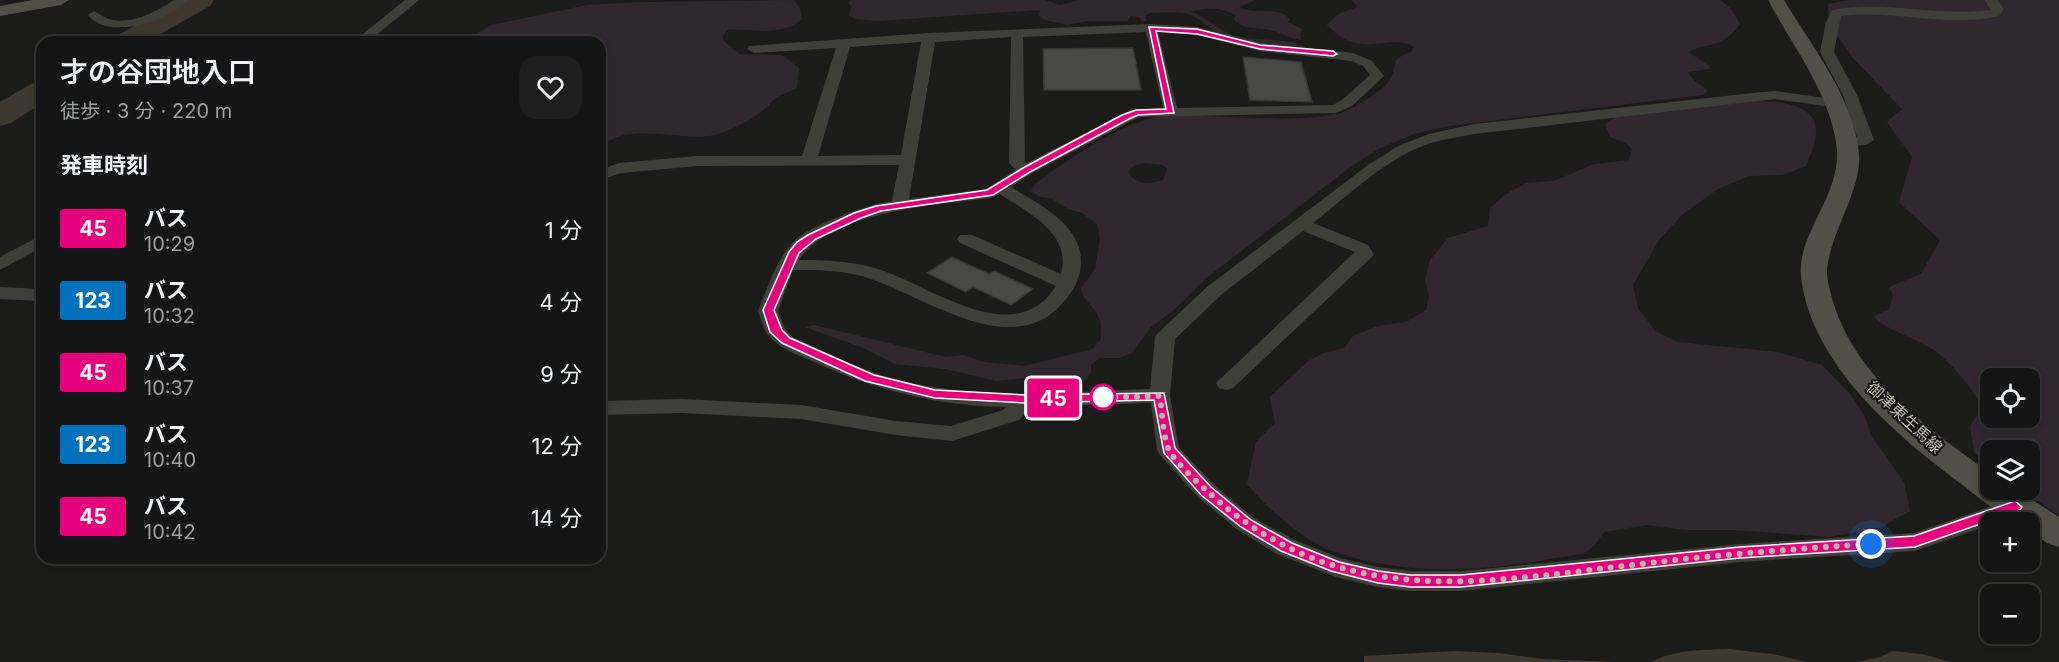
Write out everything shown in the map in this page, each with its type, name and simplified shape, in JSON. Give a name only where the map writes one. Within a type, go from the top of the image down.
[{"type":"main road","points":[[0,10],[61,0]]},
{"type":"main road","name":"御津東生馬線","points":[[1776,0],[1833,103],[1847,143],[1849,169],[1819,243],[1814,275],[1821,305],[1837,342],[1868,385],[1906,424],[1980,480]]},
{"type":"main road","name":"御津東生馬線","points":[[2007,500],[2059,534]]},
{"type":"street","points":[[94,15],[104,23],[139,22],[157,16],[182,0]]},
{"type":"street","points":[[367,36],[412,0]]},
{"type":"street","points":[[1847,143],[1866,140],[1850,95],[1827,52],[1832,41],[1832,20],[1836,13],[1858,9],[1950,16],[1983,16],[1995,13],[1998,9],[1991,0]]},
{"type":"street","points":[[1151,28],[1171,111]]},
{"type":"street","points":[[754,50],[929,37],[1151,28],[1197,31],[1260,47],[1353,57],[1366,61],[1375,69],[1377,76],[1347,103],[1336,109],[1136,113],[1026,170],[990,193],[973,197],[900,204],[857,216],[801,244],[786,265],[768,310],[776,332],[786,341],[870,378],[900,387],[935,394],[1026,399],[1160,396]]},
{"type":"street","points":[[1017,33],[1017,163],[1026,170]]},
{"type":"street","points":[[900,204],[929,37]]},
{"type":"street","points":[[809,160],[846,43]]},
{"type":"street","points":[[1833,103],[1775,95],[1752,97],[1496,126],[1434,137],[1405,148],[1374,168],[1214,291],[1165,337],[1160,396],[1168,450],[1206,491],[1246,524],[1286,547],[1336,567],[1378,577],[1410,581],[1461,581],[1740,552],[1915,542],[1990,500]]},
{"type":"street","points":[[606,173],[628,167],[697,161],[907,160]]},
{"type":"street","points":[[786,265],[838,266],[872,273],[991,320],[1017,320],[1037,314],[1055,303],[1068,284],[1073,259],[1067,237],[1050,221],[1000,188]]},
{"type":"street","points":[[1226,383],[1365,255],[1362,249],[1302,225]]},
{"type":"street","points":[[966,239],[1068,284]]},
{"type":"street","points":[[0,265],[36,244]]},
{"type":"street","points":[[0,293],[36,295]]},
{"type":"street","points":[[606,408],[682,406],[801,412],[896,428],[952,434],[1011,415],[1026,399]]},
{"type":"shaded area","points":[[794,0],[800,9],[802,19],[787,28],[768,31],[729,29],[722,36],[724,41],[739,54],[782,55],[799,68],[797,88],[781,95],[746,121],[722,132],[695,137],[637,133],[623,135],[606,144],[606,36],[474,36],[491,25],[587,5]]},
{"type":"shaded area","points":[[851,0],[1045,0],[1060,5],[1080,0],[1255,0],[1239,7],[1251,11],[1279,12],[1285,15],[1290,19],[1288,22],[1302,29],[1301,40],[1274,31],[1242,25],[1234,20],[1236,15],[1224,10],[1202,9],[1190,12],[1237,36],[1303,45],[1275,46],[1232,39],[1219,34],[1193,16],[1179,13],[1150,13],[1146,15],[1146,21],[1131,16],[1127,21],[1088,21],[1067,25],[1045,20],[1039,16],[1040,11],[1037,10],[878,21],[855,19],[849,15]]},
{"type":"shaded area","points":[[1351,0],[1720,0],[1731,9],[1740,24],[1724,40],[1689,52],[1710,69],[1688,72],[1708,92],[1702,95],[1449,126],[1414,134],[1380,148],[1349,168],[1205,279],[1173,311],[1151,327],[1132,353],[1119,358],[1099,358],[1091,365],[1091,373],[1086,380],[1070,386],[1022,378],[997,381],[945,369],[895,364],[863,348],[805,327],[814,325],[946,357],[963,355],[984,362],[1025,366],[1093,349],[1101,339],[1101,322],[1083,296],[1081,288],[1095,269],[1100,238],[1097,224],[1082,213],[1068,209],[1051,198],[1040,197],[1031,191],[1035,184],[1094,144],[1127,127],[1158,117],[1304,118],[1340,113],[1359,104],[1386,85],[1396,61],[1411,52],[1414,47],[1395,42],[1363,44],[1352,42],[1327,25],[1338,14],[1358,7]],"holes":[[[1140,164],[1163,165],[1167,169],[1163,180],[1139,182],[1128,172],[1133,166]]]},
{"type":"shaded area","points":[[1849,0],[2059,0],[2059,515],[2036,500],[2040,500],[2040,440],[1980,440],[1980,457],[1974,452],[1970,426],[1980,411],[1980,428],[2040,428],[2040,368],[1980,368],[1980,403],[1955,369],[1942,356],[1927,346],[1893,330],[1874,316],[1889,309],[1893,296],[1889,287],[1921,274],[1940,240],[1899,202],[1912,157],[1887,122],[1902,109],[1853,58],[1829,24],[1828,4]]},
{"type":"shaded area","points":[[1750,101],[1769,101],[1790,105],[1808,113],[1814,120],[1816,130],[1814,144],[1806,166],[1782,175],[1749,176],[1718,189],[1683,214],[1659,240],[1633,285],[1638,308],[1655,331],[1678,342],[1777,352],[1822,365],[1850,394],[1864,415],[1872,437],[1904,482],[1910,511],[1879,528],[1829,537],[1735,530],[1686,530],[1647,525],[1604,532],[1591,548],[1578,554],[1496,567],[1413,568],[1358,559],[1321,546],[1286,522],[1247,484],[1256,442],[1275,423],[1270,397],[1308,361],[1324,353],[1344,348],[1353,336],[1375,327],[1408,321],[1426,310],[1429,297],[1425,279],[1430,260],[1448,238],[1488,226],[1490,208],[1506,194],[1526,183],[1554,181],[1594,164],[1629,160],[1632,149],[1626,143],[1610,137],[1605,125],[1615,117]]},
{"type":"shaded area","points":[[1729,649],[1772,654],[1807,662],[1651,662],[1680,652]]},
{"type":"shaded area","points":[[1455,651],[1499,653],[1543,659],[1615,662],[1364,662],[1364,656]]},
{"type":"shaded area","points":[[1893,651],[1921,654],[1952,662],[1857,662],[1880,657]]},
{"type":"building","points":[[1133,48],[1141,90],[1044,90],[1043,49]]},
{"type":"building","points":[[1243,57],[1301,62],[1312,102],[1250,100]]},
{"type":"building","points":[[952,257],[989,274],[994,271],[1033,289],[1011,305],[973,287],[966,292],[927,273]]},
{"type":"waterway","points":[[137,36],[201,0]]},
{"type":"waterway","points":[[0,116],[36,94]]},
{"type":"bus line","name":"45","points":[[1333,54],[1260,47],[1197,31],[1151,28],[1171,111],[1151,111],[1125,117],[1026,170],[990,193],[880,208],[812,237],[794,252],[771,299],[768,310],[776,332],[786,341],[870,378],[935,394],[1026,399],[1160,396],[1168,450],[1206,491],[1246,524],[1286,547],[1336,567],[1378,577],[1410,581],[1461,581],[1538,575],[1740,552],[1915,542],[2015,507]]},
{"type":"route","points":[[1103,397],[1093,398],[1160,396],[1168,450],[1206,491],[1246,524],[1286,547],[1336,567],[1378,577],[1410,581],[1461,581],[1538,575],[1740,552],[1871,544]]}]
